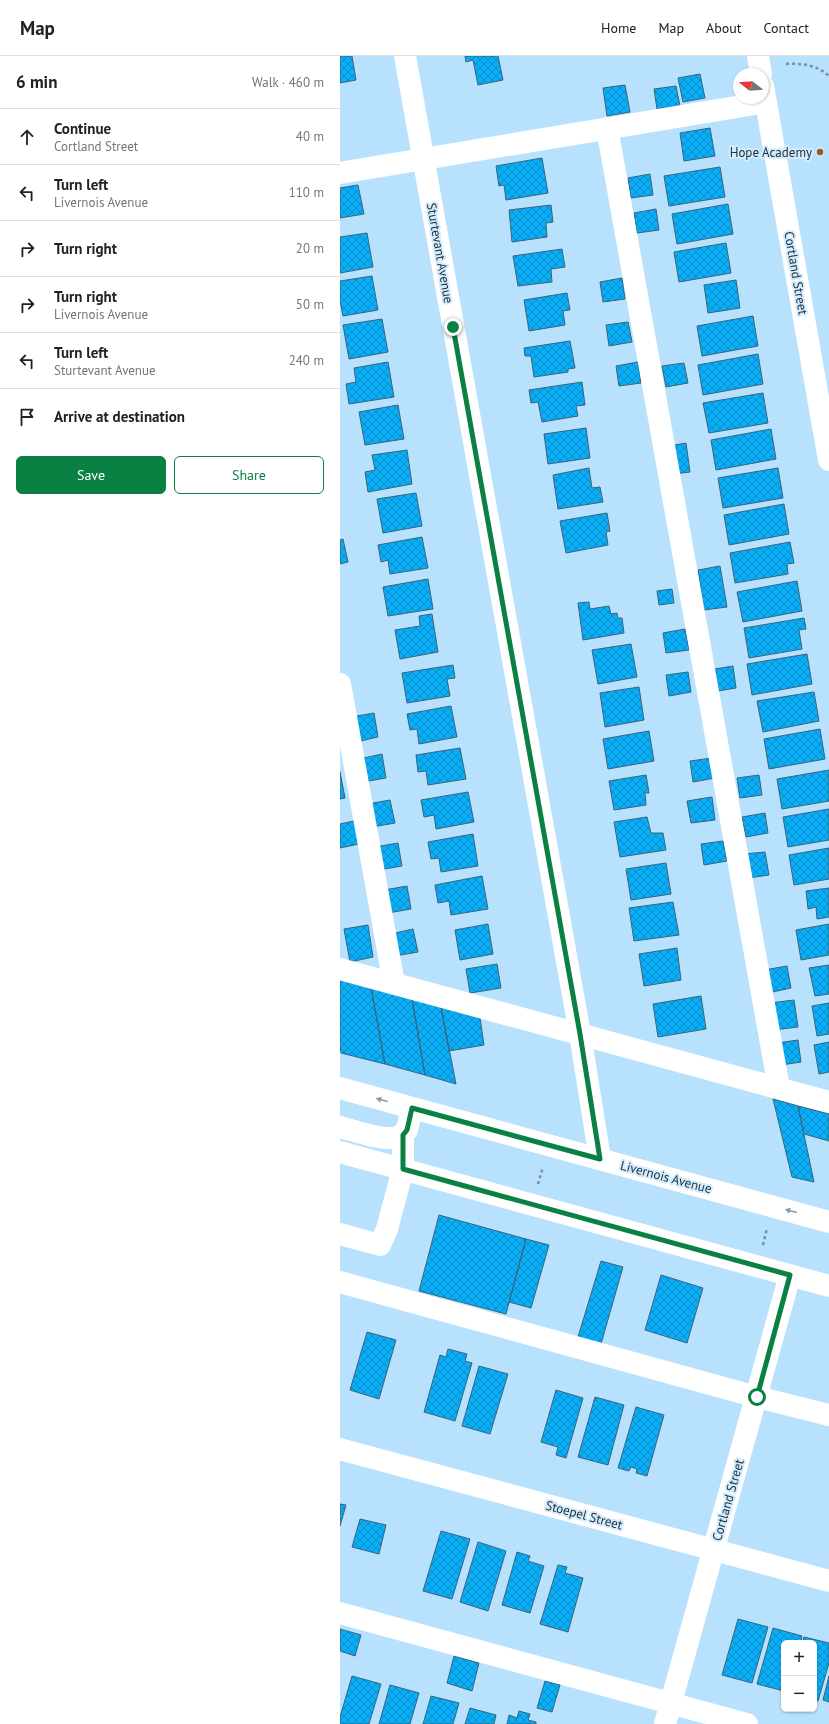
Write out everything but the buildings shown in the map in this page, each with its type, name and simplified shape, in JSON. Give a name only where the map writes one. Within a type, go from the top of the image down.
[{"type":"street","name":"Sturtevant Avenue","points":[[405,56],[580,1034],[600,1159]]},
{"type":"street","points":[[758,56],[760,68]]},
{"type":"street","points":[[340,173],[607,128],[733,101]]},
{"type":"street","name":"Cortland Street","points":[[766,104],[829,460]]},
{"type":"street","points":[[607,128],[779,1088]]},
{"type":"street","points":[[340,684],[394,984]]},
{"type":"street","points":[[340,970],[829,1102]]},
{"type":"street","name":"Livernois Avenue","points":[[340,1088],[829,1222]]},
{"type":"street","points":[[340,1127],[386,1138],[398,1138],[407,1130],[412,1108]]},
{"type":"street","points":[[340,1234],[380,1245],[388,1229],[403,1169],[403,1135]]},
{"type":"street","points":[[340,1152],[829,1286]]},
{"type":"street","name":"Cortland Street","points":[[665,1724],[790,1275]]},
{"type":"street","points":[[340,1282],[757,1397],[829,1415]]},
{"type":"street","name":"Stoepel Street","points":[[340,1449],[829,1581]]},
{"type":"street","points":[[340,1613],[747,1724]]},
{"type":"path","points":[[786,64],[811,66],[818,68],[829,76]]},
{"type":"path","points":[[537,1188],[543,1167]]},
{"type":"path","points":[[762,1250],[767,1228]]},
{"type":"place","name":"Hope Academy","points":[[820,152]]},
{"type":"route","points":[[453,327],[580,1034],[600,1159],[412,1108],[407,1130],[403,1135],[403,1169],[790,1275],[757,1397]]}]
